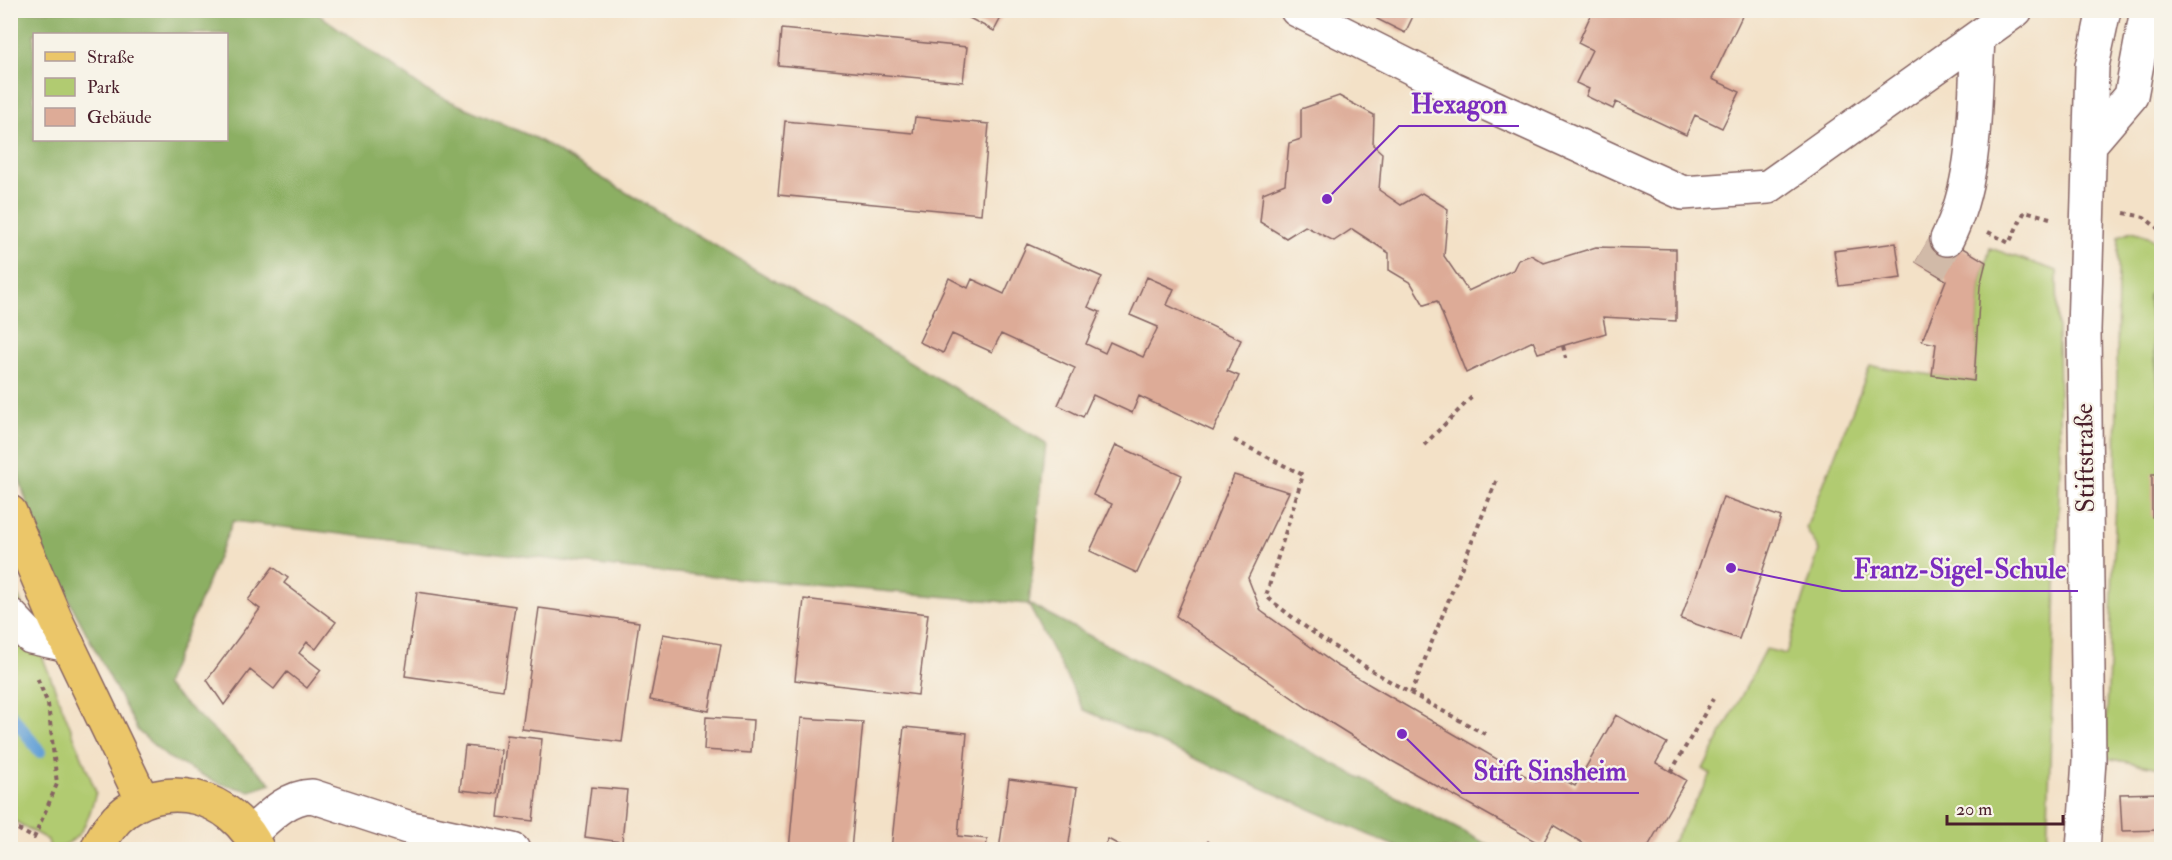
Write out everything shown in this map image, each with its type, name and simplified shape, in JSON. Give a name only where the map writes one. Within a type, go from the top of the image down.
[{"type":"main road","points":[[10,512],[68,645],[143,801]]},
{"type":"main road","points":[[97,849],[109,828],[126,811],[143,801],[169,795],[188,795],[208,800],[237,818],[254,842]]},
{"type":"street","points":[[1297,10],[1454,89],[1683,193],[1768,187],[2016,10]]},
{"type":"street","name":"Stiftstraße","points":[[2083,849],[2089,760],[2084,330],[2092,66],[2104,10]]},
{"type":"street","points":[[2090,144],[2131,96],[2147,10]]},
{"type":"street","points":[[1947,239],[1960,216],[1970,160],[1978,38]]},
{"type":"street","points":[[21,626],[68,645]]},
{"type":"street","points":[[254,842],[290,801],[300,796],[312,796],[407,827],[513,849]]},
{"type":"path","points":[[1979,227],[2009,243],[2023,216]]},
{"type":"path","points":[[1563,346],[1566,358]]},
{"type":"path","points":[[1424,445],[1473,396]]},
{"type":"path","points":[[1234,441],[1303,475],[1266,596],[1307,631],[1411,694],[1485,734]]},
{"type":"path","points":[[1411,694],[1497,479]]},
{"type":"path","points":[[10,825],[34,838],[57,784],[48,704],[25,646],[21,626]]},
{"type":"path","points":[[1671,772],[1713,699]]},
{"type":"green space","points":[[10,11],[314,11],[427,91],[535,138],[1046,443],[1029,604],[1496,849],[1401,849],[1084,710],[1028,604],[631,569],[233,521],[165,685],[272,784],[250,791],[218,783],[167,757],[138,731],[40,545],[11,452]]},
{"type":"green space","points":[[2132,231],[2148,236],[2161,246],[2161,288],[2148,295],[2162,411],[2162,614],[2157,680],[2161,681],[2161,768],[2105,758],[2116,500],[2118,252],[2119,236]]},
{"type":"green space","points":[[1990,248],[2057,271],[2060,470],[2047,849],[1668,850],[1711,774],[1703,769],[1766,649],[1786,654],[1819,550],[1806,528],[1870,366],[1974,381],[1980,286]]},
{"type":"green space","points":[[2161,288],[2161,411],[2148,295]]},
{"type":"green space","points":[[10,575],[96,792],[87,821],[77,836],[61,847],[50,849],[48,840],[11,819]]},
{"type":"building","points":[[954,10],[1005,10],[994,31]]},
{"type":"building","points":[[1382,10],[1416,10],[1405,33],[1377,19]]},
{"type":"building","points":[[1593,10],[1608,16],[1611,10],[1745,10],[1712,79],[1740,92],[1722,128],[1695,115],[1686,135],[1616,102],[1613,109],[1586,96],[1589,89],[1576,83],[1592,50],[1578,43]]},
{"type":"building","points":[[781,29],[967,47],[963,82],[778,65]]},
{"type":"building","points":[[1339,96],[1374,115],[1373,145],[1382,153],[1379,190],[1401,205],[1422,193],[1448,209],[1444,256],[1468,291],[1513,270],[1518,260],[1531,255],[1544,263],[1596,247],[1676,249],[1676,321],[1603,317],[1606,333],[1538,353],[1533,341],[1466,373],[1437,301],[1424,305],[1411,283],[1389,270],[1389,253],[1352,229],[1334,241],[1305,226],[1286,238],[1260,222],[1263,193],[1285,184],[1289,143],[1301,139],[1301,109]]},
{"type":"building","points":[[915,117],[989,124],[981,214],[778,195],[785,121],[913,133]]},
{"type":"building","points":[[1934,231],[1986,262],[1980,286],[1974,381],[1932,375],[1936,344],[1922,341],[1946,280],[1916,262]]},
{"type":"building","points":[[1896,243],[1901,278],[1839,286],[1834,251]]},
{"type":"building","points":[[1027,244],[1102,277],[1088,307],[1100,312],[1086,344],[1105,353],[1110,342],[1143,357],[1158,327],[1130,315],[1147,277],[1174,289],[1167,305],[1241,340],[1227,371],[1239,376],[1213,431],[1139,396],[1132,413],[1093,395],[1083,417],[1058,405],[1075,368],[1001,334],[992,352],[952,334],[943,353],[919,342],[949,278],[968,288],[972,279],[1004,294]]},
{"type":"building","points":[[1116,445],[1182,475],[1137,573],[1090,551],[1112,504],[1093,495]]},
{"type":"building","points":[[2152,474],[2162,474],[2162,517],[2152,517]]},
{"type":"building","points":[[1234,475],[1289,492],[1248,578],[1261,611],[1336,665],[1536,782],[1544,769],[1575,786],[1616,715],[1667,743],[1656,763],[1686,780],[1646,850],[1594,850],[1553,825],[1542,845],[1392,761],[1307,708],[1176,616]]},
{"type":"building","points":[[1723,497],[1781,517],[1739,639],[1681,619]]},
{"type":"building","points":[[273,567],[288,578],[284,583],[336,622],[316,649],[307,642],[299,653],[321,670],[307,688],[287,672],[274,689],[250,670],[224,705],[207,680],[260,609],[248,600]]},
{"type":"building","points":[[417,592],[515,606],[503,690],[405,676]]},
{"type":"building","points":[[804,599],[928,614],[918,695],[795,680]]},
{"type":"building","points":[[539,608],[639,622],[622,742],[522,729]]},
{"type":"building","points":[[663,634],[721,644],[709,711],[650,700]]},
{"type":"building","points":[[706,717],[753,720],[751,753],[704,750]]},
{"type":"building","points":[[801,718],[863,722],[851,850],[789,850]]},
{"type":"building","points":[[904,727],[967,733],[958,836],[987,839],[986,850],[891,850]]},
{"type":"building","points":[[507,735],[542,739],[533,821],[498,817]]},
{"type":"building","points":[[465,746],[501,750],[497,794],[460,790]]},
{"type":"building","points":[[1009,779],[1077,788],[1068,850],[999,850]]},
{"type":"building","points":[[591,787],[627,790],[622,842],[585,837]]},
{"type":"building","points":[[2162,793],[2162,830],[2122,831],[2120,794]]},
{"type":"building","points":[[1108,839],[1128,850],[1102,850]]},
{"type":"building","points":[[1208,841],[1219,850],[1201,850]]},
{"type":"waterway","points":[[10,713],[40,752]]},
{"type":"tunnel","points":[[1930,270],[1947,239]]},
{"type":"place","name":"Hexagon","points":[[1327,199]]},
{"type":"place","name":"Franz-Sigel-Schule","points":[[1731,568]]},
{"type":"place","name":"Stift Sinsheim","points":[[1402,734]]}]
